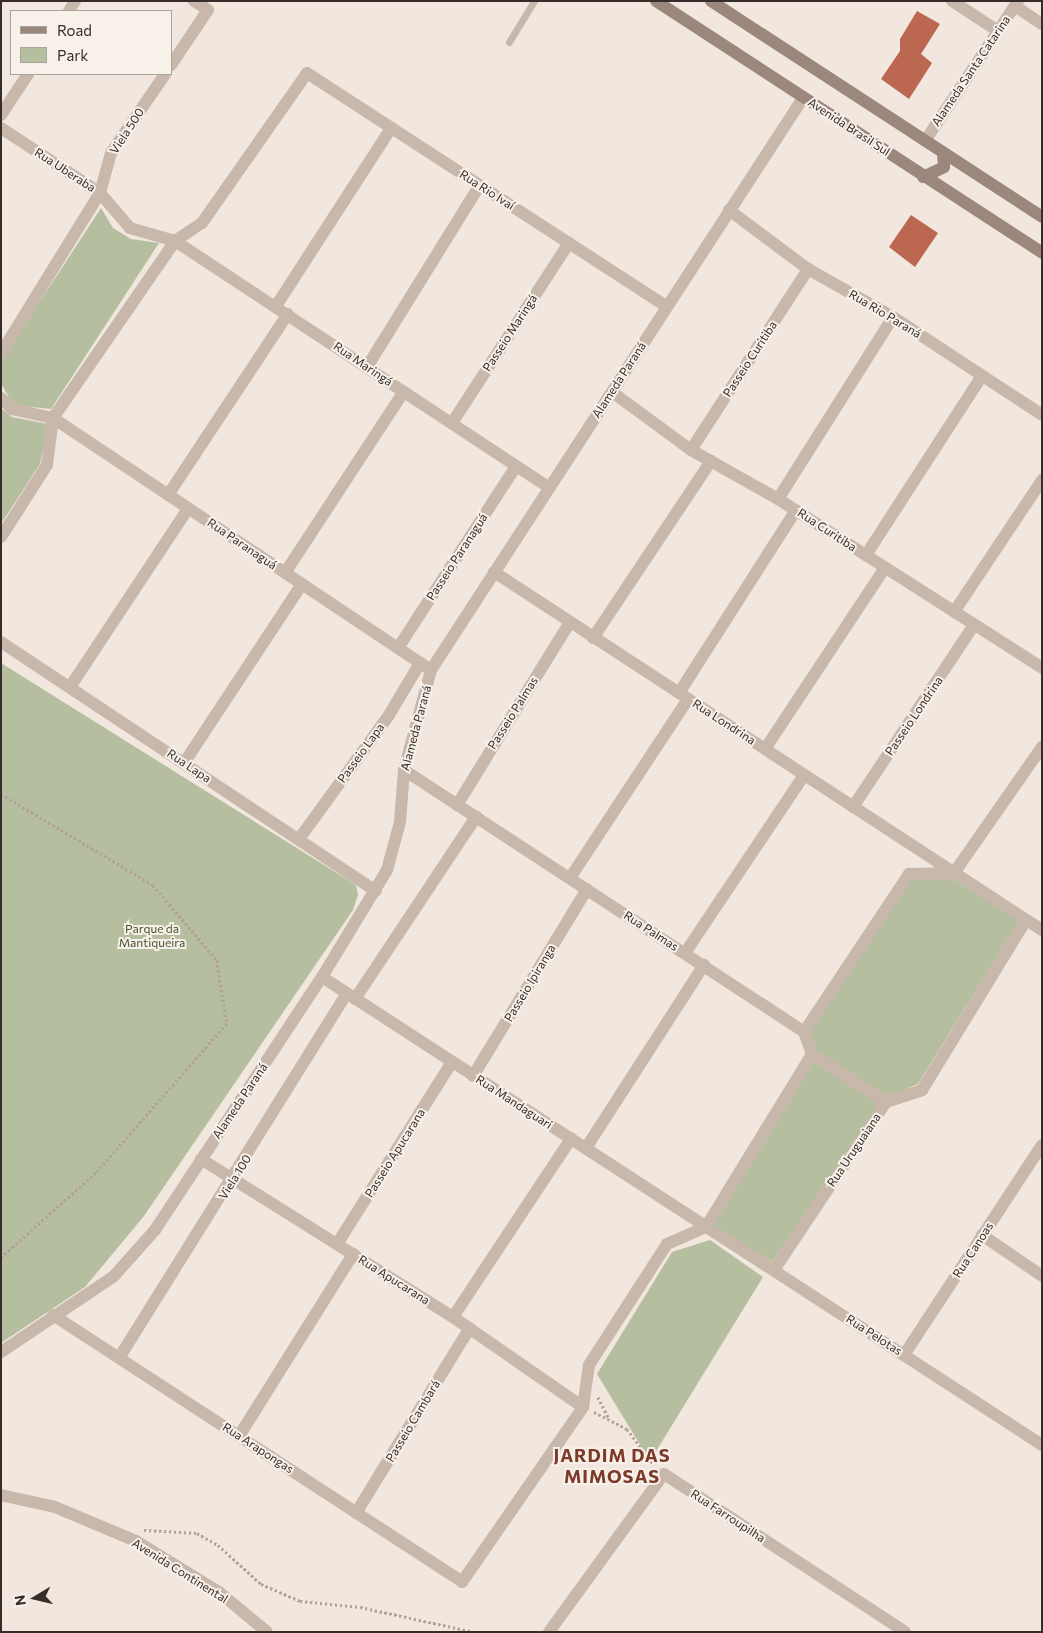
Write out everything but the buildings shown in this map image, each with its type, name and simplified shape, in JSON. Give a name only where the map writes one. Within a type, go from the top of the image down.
[{"type":"main road","name":"Avenida Brasil Sul","points":[[656,1],[1042,253]]},
{"type":"main road","points":[[711,1],[1042,217]]},
{"type":"main road","points":[[924,177],[936,175],[944,167],[943,153]]},
{"type":"street","points":[[172,64],[208,10],[194,1]]},
{"type":"street","points":[[952,1],[998,31]]},
{"type":"street","points":[[1016,4],[1042,24]]},
{"type":"street","name":"Alameda Santa Catarina","points":[[925,141],[1016,4]]},
{"type":"street","name":"Rua Rio Ivaí","points":[[175,241],[202,223],[307,73],[667,307]]},
{"type":"street","points":[[1,115],[27,75]]},
{"type":"street","name":"Viela 500","points":[[1,353],[100,193],[111,153],[164,75]]},
{"type":"street","name":"Alameda Paraná","points":[[1,1352],[53,1315],[114,1276],[154,1230],[322,977],[376,891],[400,822],[404,770],[431,670],[803,98]]},
{"type":"street","name":"Rua Uberaba","points":[[1,128],[100,193],[130,228],[175,241]]},
{"type":"street","points":[[276,306],[391,128]]},
{"type":"street","points":[[367,366],[480,186]]},
{"type":"street","name":"Rua Rio Paraná","points":[[729,210],[808,268],[893,317],[1042,415]]},
{"type":"street","points":[[1,537],[47,465],[53,418],[175,241]]},
{"type":"street","name":"Rua Maringá","points":[[175,241],[367,366],[549,488]]},
{"type":"street","name":"Passeio Maringá","points":[[452,423],[569,243]]},
{"type":"street","name":"Passeio Curitiba","points":[[691,450],[808,268]]},
{"type":"street","points":[[168,495],[288,314]]},
{"type":"street","points":[[778,499],[893,317]]},
{"type":"street","points":[[866,555],[982,376]]},
{"type":"street","points":[[285,573],[404,391]]},
{"type":"street","name":"Rua Curitiba","points":[[612,392],[691,450],[796,510],[1042,668]]},
{"type":"street","points":[[1,398],[12,409],[53,418]]},
{"type":"street","name":"Rua Paranaguá","points":[[53,418],[431,670]]},
{"type":"street","points":[[593,638],[711,461]]},
{"type":"street","name":"Passeio Paranaguá","points":[[398,648],[516,466]]},
{"type":"street","points":[[954,612],[1042,480]]},
{"type":"street","points":[[70,687],[188,509]]},
{"type":"street","points":[[570,878],[684,696],[796,510]]},
{"type":"street","points":[[765,749],[885,568]]},
{"type":"street","name":"Rua Londrina","points":[[494,572],[1042,930]]},
{"type":"street","points":[[184,763],[302,584]]},
{"type":"street","name":"Passeio Palmas","points":[[457,805],[570,622]]},
{"type":"street","name":"Passeio Londrina","points":[[853,806],[974,625]]},
{"type":"street","name":"Rua Lapa","points":[[1,642],[376,891]]},
{"type":"street","name":"Passeio Lapa","points":[[298,840],[389,715],[420,663]]},
{"type":"street","points":[[886,1102],[812,1054],[804,1032],[908,874],[954,873],[1042,747]]},
{"type":"street","name":"Rua Palmas","points":[[404,770],[804,1032]]},
{"type":"street","points":[[686,953],[804,775]]},
{"type":"street","points":[[351,996],[476,817]]},
{"type":"street","name":"Passeio Ipiranga","points":[[473,1076],[587,889]]},
{"type":"street","name":"Rua Uruguaiana","points":[[774,1270],[886,1102],[922,1090],[1026,920]]},
{"type":"street","points":[[586,1148],[704,965]]},
{"type":"street","name":"Rua Mandaguari","points":[[322,977],[706,1227]]},
{"type":"street","name":"Viela 100","points":[[119,1358],[351,996]]},
{"type":"street","points":[[583,1407],[589,1365],[667,1244],[706,1227],[812,1054]]},
{"type":"street","name":"Passeio Apucarana","points":[[337,1244],[452,1062]]},
{"type":"street","points":[[453,1317],[571,1139]]},
{"type":"street","name":"Rua Canoas","points":[[904,1355],[1042,1144]]},
{"type":"street","name":"Rua Apucarana","points":[[201,1159],[470,1328],[583,1407]]},
{"type":"street","name":"Rua Pelotas","points":[[706,1227],[1042,1445]]},
{"type":"street","points":[[982,1235],[1042,1276]]},
{"type":"street","points":[[239,1436],[353,1254]]},
{"type":"street","name":"Rua Arapongas","points":[[53,1315],[462,1582],[583,1407]]},
{"type":"street","name":"Passeio Cambará","points":[[356,1513],[470,1328]]},
{"type":"street","points":[[550,1632],[664,1474]]},
{"type":"street","name":"Rua Farroupilha","points":[[664,1474],[905,1632]]},
{"type":"street","name":"Avenida Continental","points":[[1,1495],[55,1507],[136,1541],[219,1592],[264,1631]]},
{"type":"lane","points":[[509,42],[534,1]]},
{"type":"path","points":[[1,794],[153,885],[217,960],[227,1024],[96,1172],[1,1258]]},
{"type":"path","points":[[583,1407],[627,1429],[664,1474]]},
{"type":"path","points":[[140,1530],[197,1533],[218,1545],[261,1584],[300,1601],[360,1606],[475,1632]]},
{"type":"green space","points":[[101,208],[113,228],[131,239],[159,243],[51,409],[13,405],[1,383],[1,361]]},
{"type":"green space","points":[[1,408],[12,417],[48,424],[40,464],[1,524]]},
{"type":"green space","name":"Parque da Mantiqueira","points":[[1,663],[356,885],[358,895],[353,910],[144,1216],[85,1287],[1,1343]]},
{"type":"green space","points":[[909,879],[953,879],[1019,921],[918,1084],[888,1097],[817,1052],[809,1032]]},
{"type":"green space","points":[[815,1060],[880,1104],[772,1262],[713,1226]]},
{"type":"green space","points":[[710,1240],[763,1277],[650,1461],[597,1374],[672,1252]]},
{"type":"district","name":"JARDIM DAS MIMOSAS","points":[[612,1466]]}]
